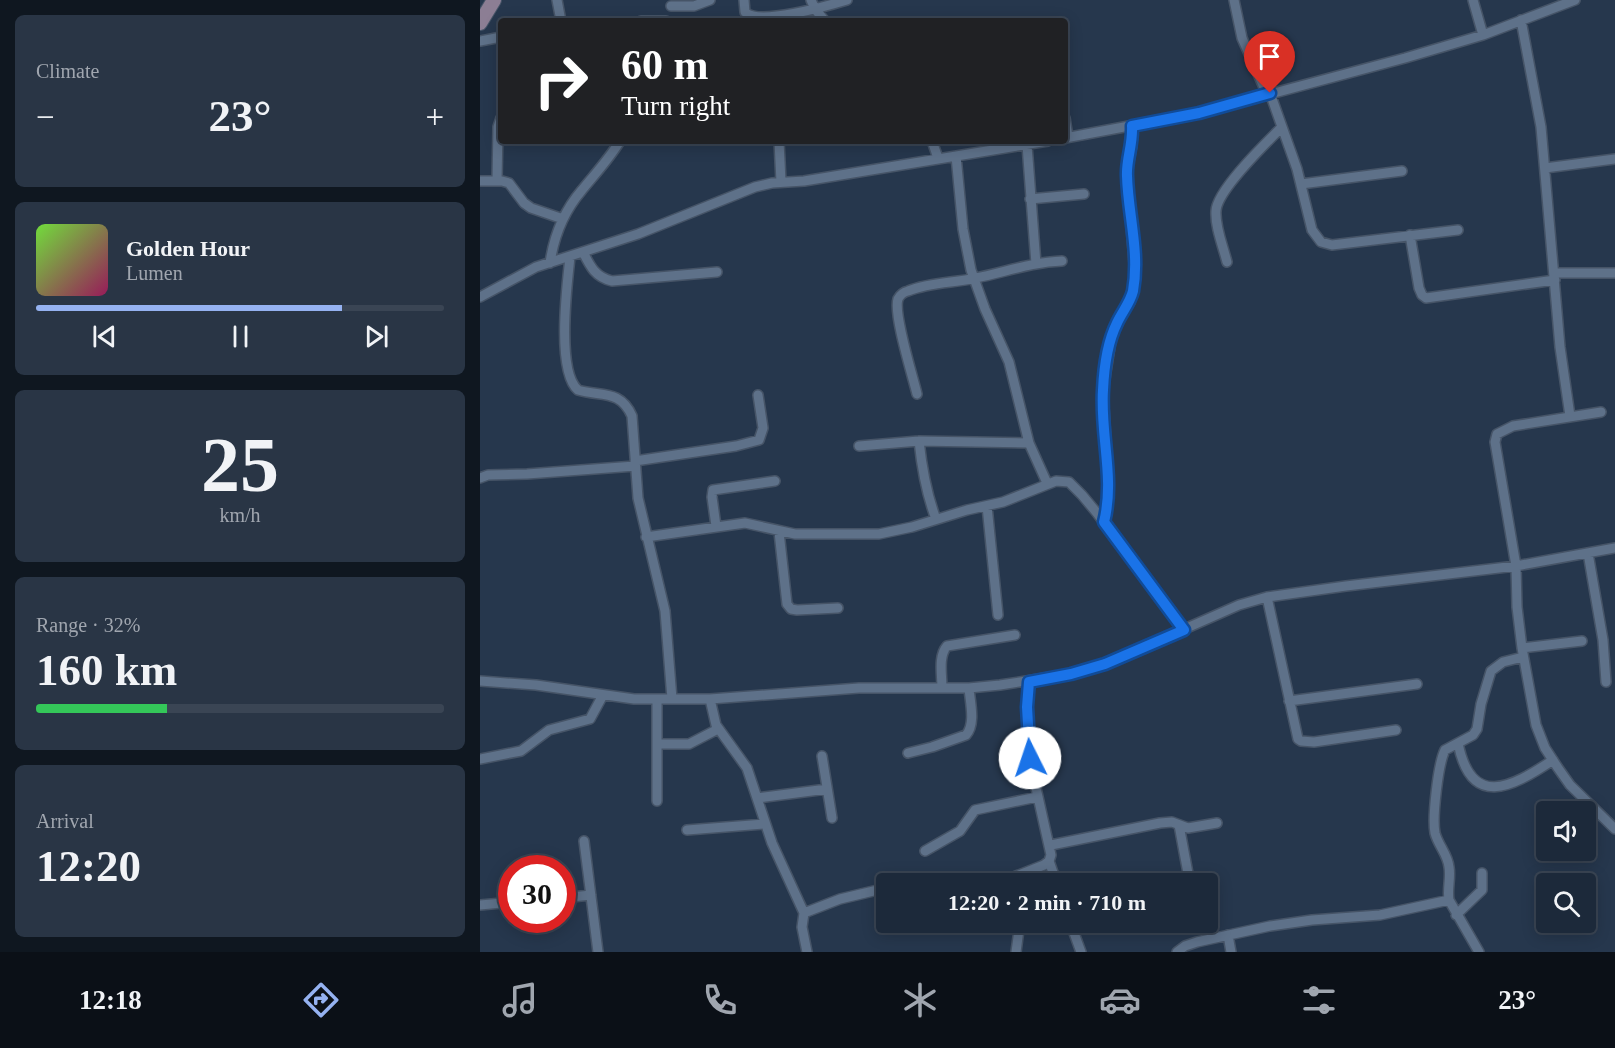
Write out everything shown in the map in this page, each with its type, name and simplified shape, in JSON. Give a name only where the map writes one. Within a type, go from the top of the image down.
[{"type":"street","points":[[480,23],[494,0]]},
{"type":"street","points":[[557,0],[560,18]]},
{"type":"street","points":[[667,18],[672,3],[694,6],[710,0]]},
{"type":"street","points":[[744,0],[745,12],[755,17],[813,4],[847,0]]},
{"type":"street","points":[[1234,0],[1242,38],[1269,93],[1282,127],[1312,231],[1316,236],[1326,244],[1458,230]]},
{"type":"street","points":[[1473,0],[1483,35]]},
{"type":"street","points":[[1068,137],[1199,113],[1414,56],[1483,35],[1521,20],[1548,5],[1575,0]]},
{"type":"street","points":[[813,4],[823,18]]},
{"type":"street","points":[[1521,20],[1541,127],[1560,347],[1570,417]]},
{"type":"street","points":[[480,41],[498,38]]},
{"type":"street","points":[[1104,522],[1109,494],[1102,391],[1112,334],[1130,302],[1135,276],[1127,172],[1132,145],[1132,126]]},
{"type":"street","points":[[497,181],[498,127]]},
{"type":"street","points":[[1227,262],[1216,219],[1219,201],[1245,166],[1282,127]]},
{"type":"street","points":[[550,263],[553,242],[563,219],[580,191],[618,144]]},
{"type":"street","points":[[779,144],[781,182]]},
{"type":"street","points":[[933,144],[938,158]]},
{"type":"street","points":[[480,297],[522,274],[682,217],[755,187],[1032,144]]},
{"type":"street","points":[[1027,145],[1036,264]]},
{"type":"street","points":[[956,156],[963,229],[974,279],[984,309],[1009,362],[1029,443],[1047,483]]},
{"type":"street","points":[[1545,168],[1615,159]]},
{"type":"street","points":[[1300,184],[1402,171]]},
{"type":"street","points":[[480,182],[509,183],[531,208],[563,219]]},
{"type":"street","points":[[1030,199],[1084,194]]},
{"type":"street","points":[[1410,235],[1419,288],[1426,298],[1554,277],[1615,273]]},
{"type":"street","points":[[583,252],[594,272],[600,277],[612,280],[717,272]]},
{"type":"street","points":[[570,257],[566,296],[565,352],[570,380],[578,390],[615,396],[628,408],[633,425],[638,498],[666,611],[672,699]]},
{"type":"street","points":[[917,394],[902,332],[898,298],[906,291],[916,288],[1062,261]]},
{"type":"street","points":[[480,478],[488,475],[527,474],[635,463],[759,440],[763,428],[758,394]]},
{"type":"street","points":[[1601,412],[1513,426],[1497,434],[1495,442],[1516,566],[1517,607],[1522,653],[1536,725],[1545,748],[1570,784],[1615,829]]},
{"type":"street","points":[[859,446],[920,441],[1029,443]]},
{"type":"street","points":[[920,441],[926,492],[936,519]]},
{"type":"street","points":[[717,526],[713,490],[775,481]]},
{"type":"street","points":[[646,537],[745,524],[795,534],[879,534],[1017,497],[1047,483],[1069,482],[1104,522],[1184,630]]},
{"type":"street","points":[[987,506],[998,615]]},
{"type":"street","points":[[779,532],[787,604],[791,609],[797,610],[838,608]]},
{"type":"street","points":[[480,681],[536,685],[634,699],[710,699],[859,688],[969,688],[1029,682],[1071,674],[1105,664],[1239,605],[1267,597],[1516,566],[1615,548]]},
{"type":"street","points":[[1588,553],[1604,653],[1606,682]]},
{"type":"street","points":[[1267,597],[1296,734],[1301,741],[1314,742],[1396,730]]},
{"type":"street","points":[[942,688],[942,657],[947,646],[1015,635]]},
{"type":"street","points":[[1479,952],[1449,900],[1447,891],[1450,868],[1435,832],[1434,822],[1442,757],[1445,750],[1473,735],[1477,729],[1481,704],[1491,671],[1522,653],[1582,641]]},
{"type":"street","points":[[1604,653],[1615,651]]},
{"type":"street","points":[[1026,873],[1044,865],[1049,861],[1051,855],[1051,845],[1036,797],[1029,745],[1029,682]]},
{"type":"street","points":[[1289,701],[1417,684]]},
{"type":"street","points":[[908,753],[966,735],[970,731],[969,688]]},
{"type":"street","points":[[480,759],[520,751],[549,730],[590,719],[603,695]]},
{"type":"street","points":[[657,699],[657,801]]},
{"type":"street","points":[[710,699],[718,729],[747,768],[765,824],[804,913],[802,927],[807,952]]},
{"type":"street","points":[[657,744],[689,744],[718,729]]},
{"type":"street","points":[[1458,743],[1462,763],[1467,771],[1475,781],[1488,787],[1526,778],[1553,760]]},
{"type":"street","points":[[822,756],[832,818]]},
{"type":"street","points":[[757,798],[827,789]]},
{"type":"street","points":[[925,851],[960,831],[975,810],[1036,797]]},
{"type":"street","points":[[1051,845],[1149,825],[1172,822],[1194,828],[1217,823]]},
{"type":"street","points":[[687,830],[765,824]]},
{"type":"street","points":[[1179,825],[1188,873]]},
{"type":"street","points":[[584,840],[598,952]]},
{"type":"street","points":[[1049,861],[1053,873]]},
{"type":"street","points":[[1456,915],[1482,890],[1482,873]]},
{"type":"street","points":[[804,913],[840,898],[876,890]]},
{"type":"street","points":[[576,897],[591,895]]},
{"type":"street","points":[[1177,952],[1185,946],[1228,935],[1312,920],[1380,915],[1449,900]]},
{"type":"street","points":[[480,905],[498,903]]},
{"type":"street","points":[[1016,952],[1019,933]]},
{"type":"street","points":[[1074,933],[1081,952]]},
{"type":"street","points":[[1228,935],[1231,952]]},
{"type":"route","points":[[1030,758],[1027,707],[1029,682],[1088,670],[1184,630],[1104,522],[1109,494],[1109,476],[1102,391],[1112,334],[1130,302],[1135,276],[1127,179],[1132,126],[1199,113],[1270,93]]}]
